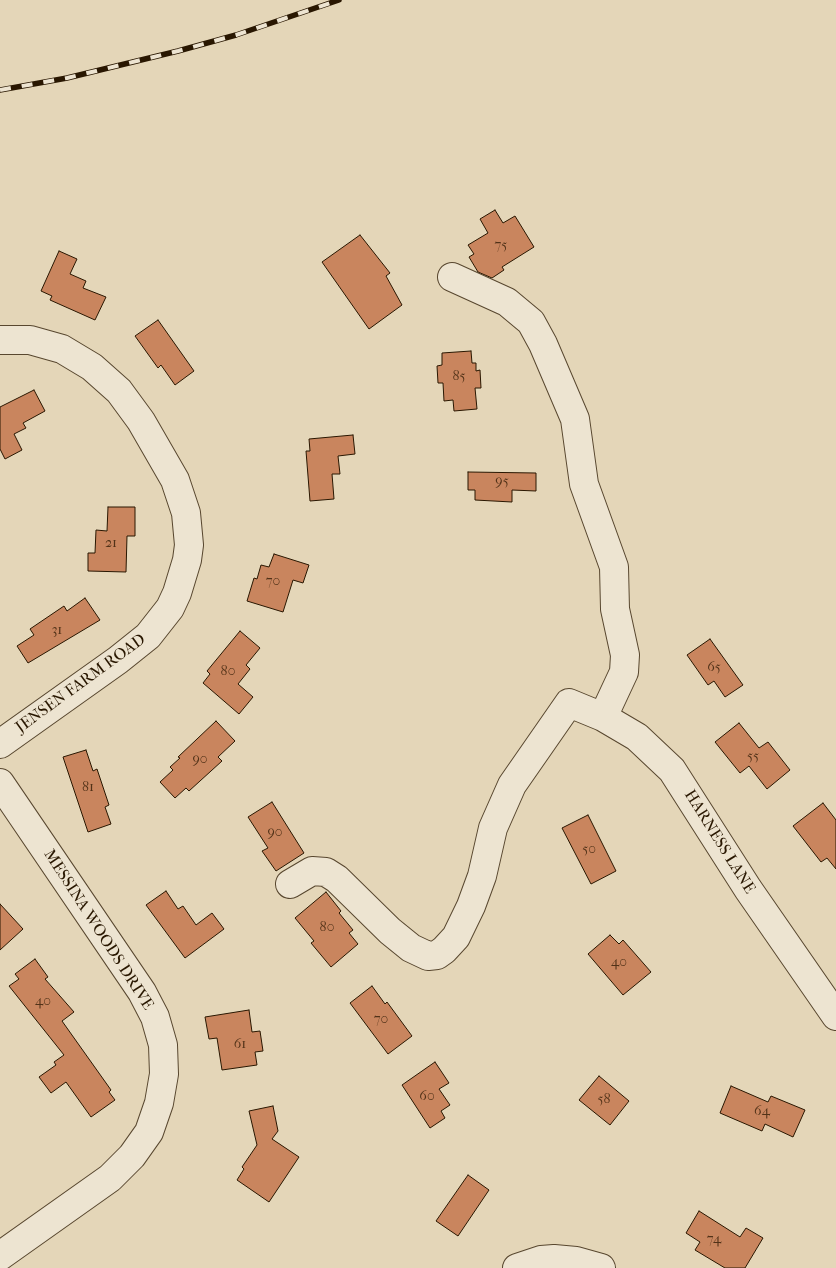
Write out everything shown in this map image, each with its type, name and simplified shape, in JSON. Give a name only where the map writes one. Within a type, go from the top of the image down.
[{"type":"street","points":[[452,277],[507,302],[531,322],[543,344],[575,419],[584,484],[614,567],[616,614],[625,655],[624,672],[603,718]]},
{"type":"street","name":"JENSEN FARM ROAD","points":[[0,340],[30,340],[62,350],[92,367],[118,391],[141,421],[175,480],[186,513],[189,545],[187,560],[177,593],[170,608],[148,636],[118,660],[0,744]]},
{"type":"street","name":"HARNESS LANE","points":[[290,884],[312,872],[326,872],[337,879],[390,931],[411,948],[428,956],[437,955],[456,937],[471,906],[482,876],[493,828],[508,792],[569,703],[603,718],[637,737],[672,770],[748,889],[836,1016]]},
{"type":"street","name":"MESSINA WOODS DRIVE","points":[[0,783],[142,992],[155,1017],[163,1045],[164,1074],[159,1104],[149,1132],[132,1156],[110,1178],[0,1256]]},
{"type":"street","points":[[518,1268],[541,1260],[554,1259],[576,1261],[601,1268]]},
{"type":"building","points":[[495,210],[503,223],[515,216],[534,247],[502,267],[504,270],[492,278],[478,272],[469,257],[474,254],[468,245],[488,233],[480,219]]},
{"type":"building","points":[[360,235],[390,273],[386,276],[402,305],[369,329],[322,262]]},
{"type":"building","points":[[59,251],[77,259],[70,274],[86,281],[83,288],[106,297],[95,320],[50,300],[52,296],[41,291]]},
{"type":"building","points":[[158,320],[194,371],[175,385],[161,365],[158,368],[135,336]]},
{"type":"building","points":[[471,351],[472,363],[476,363],[476,371],[480,370],[481,388],[475,388],[477,409],[454,411],[453,400],[444,401],[443,383],[438,383],[437,366],[442,365],[442,353]]},
{"type":"building","points":[[34,390],[45,411],[23,423],[26,428],[14,434],[22,450],[5,459],[0,449],[0,407]]},
{"type":"building","points":[[353,435],[355,454],[338,456],[340,474],[332,474],[334,499],[310,501],[306,451],[310,451],[309,439]]},
{"type":"building","points":[[468,472],[536,473],[536,491],[512,490],[512,502],[475,500],[475,490],[468,490]]},
{"type":"building","points":[[108,507],[135,507],[135,536],[127,536],[126,572],[88,571],[88,553],[95,553],[96,530],[107,531]]},
{"type":"building","points":[[274,554],[309,565],[303,583],[293,580],[283,612],[247,601],[254,578],[257,579],[261,565],[269,567]]},
{"type":"building","points":[[85,598],[100,620],[28,663],[17,646],[34,635],[30,629],[64,606],[67,611]]},
{"type":"building","points":[[240,631],[260,648],[246,665],[250,669],[238,684],[253,697],[239,714],[203,683],[210,674],[207,671]]},
{"type":"building","points":[[710,639],[743,685],[725,697],[714,681],[708,685],[687,655]]},
{"type":"building","points":[[216,721],[235,741],[218,757],[222,761],[189,791],[186,788],[175,798],[160,782],[173,770],[170,767],[180,758],[178,757]]},
{"type":"building","points":[[739,723],[759,748],[768,742],[790,770],[767,789],[749,766],[740,773],[715,742]]},
{"type":"building","points":[[86,750],[93,771],[97,769],[109,805],[105,807],[111,824],[88,832],[63,757]]},
{"type":"building","points":[[272,802],[304,853],[276,871],[262,851],[268,848],[248,817]]},
{"type":"building","points":[[823,803],[836,820],[836,869],[827,858],[821,862],[793,826]]},
{"type":"building","points":[[588,815],[616,871],[591,884],[562,828]]},
{"type":"building","points":[[166,891],[178,909],[183,906],[196,925],[212,913],[224,929],[185,958],[146,905]]},
{"type":"building","points":[[326,892],[341,911],[339,913],[353,930],[349,933],[358,944],[331,967],[311,943],[314,941],[295,918]]},
{"type":"building","points":[[0,904],[23,929],[0,950]]},
{"type":"building","points":[[610,935],[619,944],[623,940],[651,972],[623,995],[588,954]]},
{"type":"building","points":[[35,959],[48,977],[45,979],[74,1012],[62,1021],[111,1090],[109,1092],[115,1100],[91,1117],[66,1082],[51,1093],[39,1077],[56,1065],[54,1062],[64,1055],[9,986],[19,979],[15,974]]},
{"type":"building","points":[[372,986],[385,1004],[387,1002],[412,1036],[388,1054],[350,1003]]},
{"type":"building","points":[[249,1010],[252,1032],[260,1031],[263,1051],[255,1052],[257,1065],[222,1070],[217,1038],[209,1039],[205,1017]]},
{"type":"building","points":[[435,1062],[449,1083],[439,1089],[450,1105],[441,1111],[445,1118],[430,1128],[402,1085]]},
{"type":"building","points":[[599,1076],[629,1101],[610,1125],[579,1100]]},
{"type":"building","points":[[731,1086],[768,1102],[771,1096],[805,1110],[793,1137],[765,1124],[762,1131],[720,1113]]},
{"type":"building","points":[[273,1106],[278,1131],[272,1139],[299,1157],[269,1202],[237,1180],[244,1169],[242,1167],[257,1145],[249,1111]]},
{"type":"building","points":[[468,1175],[489,1190],[458,1236],[436,1221]]},
{"type":"building","points":[[699,1211],[740,1237],[746,1228],[763,1238],[745,1268],[725,1268],[695,1250],[700,1242],[686,1233]]},
{"type":"railway","points":[[0,90],[67,78],[178,51],[236,35],[339,0]]}]
